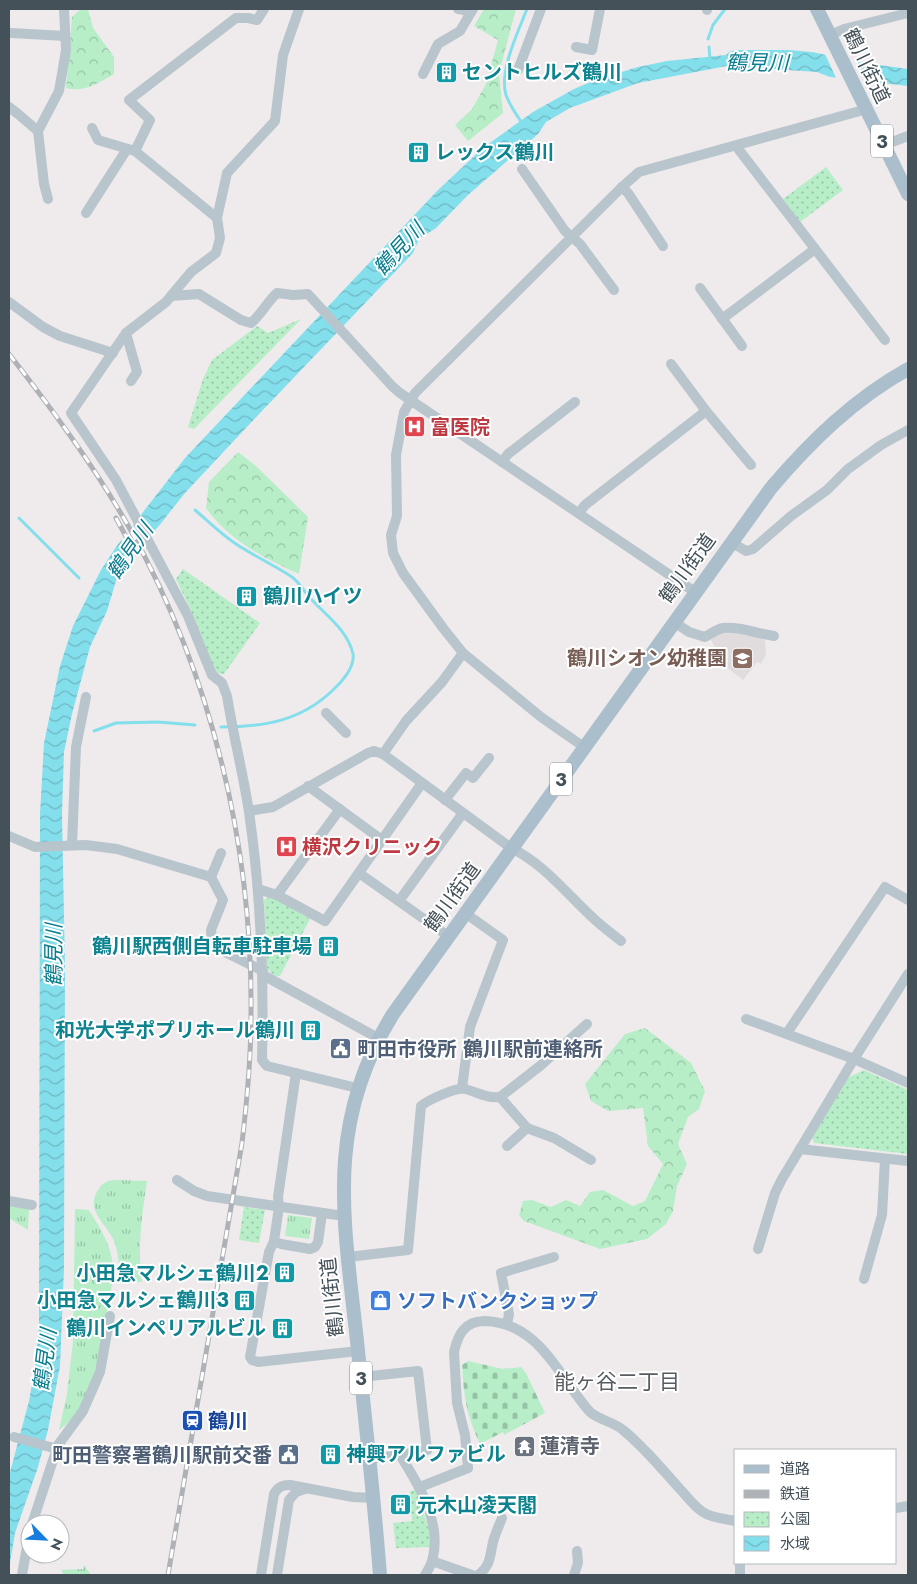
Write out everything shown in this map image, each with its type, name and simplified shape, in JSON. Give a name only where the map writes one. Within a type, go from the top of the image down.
[{"type":"main road","name":"鶴川街道","points":[[817,9],[908,194]]},
{"type":"main road","name":"鶴川街道","points":[[380,1575],[342,1189],[344,1157],[357,1088],[378,1038],[448,936],[771,488],[812,442],[843,414],[908,368]]},
{"type":"street","points":[[48,199],[44,184],[38,131],[59,91],[66,50],[64,9]]},
{"type":"street","points":[[86,213],[150,120],[129,100],[236,18],[257,20],[264,9]]},
{"type":"street","points":[[299,9],[283,55],[275,121],[226,173],[217,218],[220,238],[216,253],[191,272],[171,296],[126,332],[71,413],[104,460],[156,553],[188,616],[212,675],[222,683],[226,696],[248,811],[258,889],[263,973],[262,1060],[267,1066],[357,1088]]},
{"type":"street","points":[[423,74],[438,44],[460,31],[472,11],[458,9]]},
{"type":"street","points":[[518,70],[541,9]]},
{"type":"street","points":[[576,47],[592,50],[600,9]]},
{"type":"street","points":[[830,35],[844,29],[908,13]]},
{"type":"street","points":[[11,32],[65,36]]},
{"type":"street","points":[[9,108],[38,131]]},
{"type":"street","points":[[584,747],[541,717],[463,653],[403,573],[393,553],[390,535],[397,516],[396,455],[404,412],[414,393],[639,172],[866,109]]},
{"type":"street","points":[[92,128],[98,140],[131,150],[217,218]]},
{"type":"street","points":[[884,145],[908,136]]},
{"type":"street","points":[[736,146],[885,340]]},
{"type":"street","points":[[522,169],[565,231],[580,244],[614,290]]},
{"type":"street","points":[[622,187],[628,193],[663,246]]},
{"type":"street","points":[[722,319],[815,249]]},
{"type":"street","points":[[700,288],[742,346]]},
{"type":"street","points":[[171,296],[199,294],[241,320],[250,323],[277,293],[308,294],[392,386],[410,400],[695,592]]},
{"type":"street","points":[[9,302],[43,327],[60,336],[113,352]]},
{"type":"street","points":[[126,332],[136,372],[131,381]]},
{"type":"street","points":[[671,364],[706,411],[751,465]]},
{"type":"street","points":[[502,462],[508,454],[575,402]]},
{"type":"street","points":[[579,513],[585,505],[706,411]]},
{"type":"street","points":[[731,542],[746,551],[753,549],[791,516],[827,490],[848,469],[881,445],[908,430]]},
{"type":"street","points":[[674,622],[689,632],[705,637],[721,628],[749,629],[763,635],[774,636]]},
{"type":"street","points":[[383,754],[406,721],[442,682],[463,653]]},
{"type":"street","points":[[70,845],[76,747],[86,697]]},
{"type":"street","points":[[326,713],[346,734]]},
{"type":"street","points":[[248,811],[273,807],[368,753],[374,751],[383,754],[511,848],[524,854],[540,866],[591,917],[621,941]]},
{"type":"street","points":[[445,800],[466,773],[473,778],[489,758]]},
{"type":"street","points":[[258,889],[277,896],[325,922],[422,783]]},
{"type":"street","points":[[308,786],[382,840]]},
{"type":"street","points":[[277,896],[340,809]]},
{"type":"street","points":[[399,901],[463,813]]},
{"type":"street","points":[[9,836],[35,846],[70,845],[117,849],[211,877],[223,900],[211,930],[212,942],[225,952],[378,1038]]},
{"type":"street","points":[[211,877],[221,853]]},
{"type":"street","points":[[359,873],[448,936]]},
{"type":"street","points":[[787,1033],[885,887],[908,900]]},
{"type":"street","points":[[462,1088],[470,1027],[503,940],[465,913]]},
{"type":"street","points":[[758,1250],[775,1194],[854,1059],[908,974]]},
{"type":"street","points":[[746,1019],[854,1059],[908,1083]]},
{"type":"street","points":[[348,1257],[408,1250],[421,1106],[427,1101],[462,1088],[492,1098],[500,1097],[540,1066],[587,1024]]},
{"type":"street","points":[[296,1073],[278,1197],[274,1241],[269,1252],[250,1357],[258,1362],[358,1351]]},
{"type":"street","points":[[500,1097],[526,1128],[554,1138],[591,1160]]},
{"type":"street","points":[[507,1146],[526,1128]]},
{"type":"street","points":[[800,1149],[908,1161]]},
{"type":"street","points":[[864,1279],[882,1215],[885,1159]]},
{"type":"street","points":[[177,1180],[201,1194],[344,1216]]},
{"type":"street","points":[[9,1201],[32,1205]]},
{"type":"street","points":[[274,1241],[310,1249],[315,1247],[318,1242],[322,1213]]},
{"type":"street","points":[[507,1324],[509,1314],[501,1273],[554,1257]]},
{"type":"street","points":[[35,1514],[53,1448],[83,1412],[96,1384],[102,1364],[110,1316]]},
{"type":"street","points":[[420,1487],[468,1468],[464,1429],[457,1403],[454,1352],[458,1337],[463,1328],[476,1321],[507,1324],[523,1332],[538,1344],[592,1414],[617,1425],[638,1442],[703,1513],[734,1521]]},
{"type":"street","points":[[360,1377],[418,1371],[427,1450],[369,1459]]},
{"type":"street","points":[[15,1437],[53,1448]]},
{"type":"street","points":[[400,1455],[420,1487],[433,1529],[432,1561],[425,1575]]},
{"type":"street","points":[[261,1575],[274,1494],[277,1488],[283,1485],[353,1497],[373,1498]]},
{"type":"street","points":[[277,1575],[289,1500],[296,1492],[309,1489]]},
{"type":"street","points":[[478,1575],[485,1570],[489,1563],[493,1541],[502,1518]]},
{"type":"street","points":[[574,1575],[578,1563],[577,1551]]},
{"type":"street","points":[[432,1561],[472,1575]]},
{"type":"shaded area","name":"鶴川シオン幼稚園","points":[[723,632],[750,633],[765,640],[766,654],[761,664],[757,662],[743,680],[726,667],[711,640],[713,636]]},
{"type":"green space","points":[[81,9],[88,9],[93,28],[114,57],[114,74],[91,86],[72,89],[66,88],[72,17]]},
{"type":"green space","points":[[484,9],[516,9],[499,73],[503,113],[468,141],[455,125],[472,109],[486,84],[498,40],[474,26]]},
{"type":"green space","points":[[826,167],[843,190],[800,222],[783,199]]},
{"type":"green space","points":[[301,319],[194,429],[188,427],[203,379],[212,360],[257,326],[268,333]]},
{"type":"green space","points":[[238,452],[256,466],[308,517],[299,574],[260,555],[236,539],[206,508],[209,482]]},
{"type":"green space","points":[[183,569],[260,623],[224,674],[216,673],[193,615],[176,579]]},
{"type":"green space","points":[[270,896],[310,919],[280,976],[274,975],[267,968],[264,900]]},
{"type":"green space","points":[[645,1028],[691,1063],[705,1091],[699,1109],[688,1117],[678,1144],[687,1164],[677,1186],[673,1211],[666,1224],[647,1239],[600,1249],[524,1221],[519,1215],[523,1201],[532,1200],[551,1207],[566,1200],[580,1206],[590,1192],[603,1190],[633,1206],[645,1201],[663,1164],[648,1146],[643,1108],[608,1111],[591,1101],[585,1084],[625,1034]]},
{"type":"green space","points":[[864,1070],[908,1090],[908,1154],[814,1143],[812,1137],[849,1077]]},
{"type":"green space","points":[[117,1180],[147,1181],[140,1244],[142,1282],[118,1283],[119,1262],[116,1246],[95,1211],[95,1197],[100,1187],[106,1182]]},
{"type":"green space","points":[[9,1206],[29,1208],[28,1230],[9,1218]]},
{"type":"green space","points":[[244,1207],[265,1210],[259,1243],[239,1240]]},
{"type":"green space","points":[[75,1209],[89,1210],[97,1223],[110,1250],[113,1275],[103,1336],[94,1373],[81,1406],[71,1420],[59,1430],[67,1394],[73,1341]]},
{"type":"green space","points":[[288,1215],[312,1218],[309,1239],[285,1236]]},
{"type":"green space","points":[[468,1361],[503,1369],[521,1367],[526,1373],[545,1413],[504,1435],[503,1432],[480,1444],[469,1414],[465,1396],[462,1365]]},
{"type":"green space","points":[[415,1487],[429,1529],[430,1547],[396,1548],[393,1523],[412,1521],[410,1491],[413,1491]]},
{"type":"green space","points":[[84,1565],[91,1575],[64,1575],[61,1570],[83,1569]]},
{"type":"water","name":"鶴見川","points":[[735,50],[789,50],[812,52],[865,63],[908,69],[908,86],[830,77],[817,72],[727,66],[638,83],[570,108],[546,122],[538,134],[468,195],[436,228],[419,239],[413,253],[261,412],[185,493],[158,527],[121,564],[107,611],[90,647],[64,752],[62,814],[65,968],[64,1269],[60,1366],[48,1430],[38,1467],[22,1514],[20,1514],[9,1569],[9,1476],[29,1401],[36,1362],[39,1321],[40,814],[44,743],[60,666],[73,626],[101,570],[116,547],[185,458],[438,190],[484,147],[533,112],[574,89],[595,80],[638,67],[667,61],[726,55]]},
{"type":"pier","points":[[824,52],[856,59],[868,83],[837,80]]},
{"type":"pier","points":[[132,523],[144,545],[131,558],[120,537]]},
{"type":"waterway","points":[[522,123],[506,95],[505,75],[510,52],[527,9]]},
{"type":"waterway","points":[[708,39],[713,25],[725,9]]},
{"type":"waterway","points":[[709,47],[710,59]]},
{"type":"waterway","points":[[195,510],[236,544],[295,579],[309,597],[342,631],[353,654],[352,664],[344,679],[337,687],[308,709],[281,720],[267,723],[252,726],[221,727]]},
{"type":"waterway","points":[[19,518],[79,578]]},
{"type":"waterway","points":[[94,731],[116,723],[158,722],[195,725]]},
{"type":"railway","points":[[9,354],[103,483],[130,529],[159,585],[184,643],[205,703],[222,764],[235,826],[244,889],[250,953],[251,1016],[244,1127],[168,1575]]},
{"type":"railway","points":[[116,518],[135,553]]},
{"type":"place","name":"セントヒルズ鶴川","points":[[446,72]]},
{"type":"place","name":"レックス鶴川","points":[[419,152]]},
{"type":"place","name":"富医院","points":[[414,427]]},
{"type":"place","name":"鶴川ハイツ","points":[[247,596]]},
{"type":"place","name":"鶴川シオン幼稚園","points":[[743,658]]},
{"type":"place","name":"横沢クリニック","points":[[286,847]]},
{"type":"place","name":"鶴川駅西側自転車駐車場","points":[[328,946]]},
{"type":"place","name":"和光大学ポプリホール鶴川","points":[[311,1030]]},
{"type":"place","name":"町田市役所 鶴川駅前連絡所","points":[[341,1049]]},
{"type":"place","name":"小田急マルシェ鶴川2","points":[[285,1273]]},
{"type":"place","name":"小田急マルシェ鶴川3","points":[[245,1300]]},
{"type":"place","name":"ソフトバンクショップ","points":[[381,1301]]},
{"type":"place","name":"鶴川インペリアルビル","points":[[282,1328]]},
{"type":"place","name":"鶴川","points":[[192,1421]]},
{"type":"place","name":"蓮清寺","points":[[524,1446]]},
{"type":"place","name":"神興アルファビル","points":[[330,1454]]},
{"type":"place","name":"町田警察署鶴川駅前交番","points":[[288,1455]]},
{"type":"place","name":"元木山凌天閣","points":[[401,1505]]},
{"type":"district","name":"能ヶ谷二丁目","points":[[617,1382]]}]
